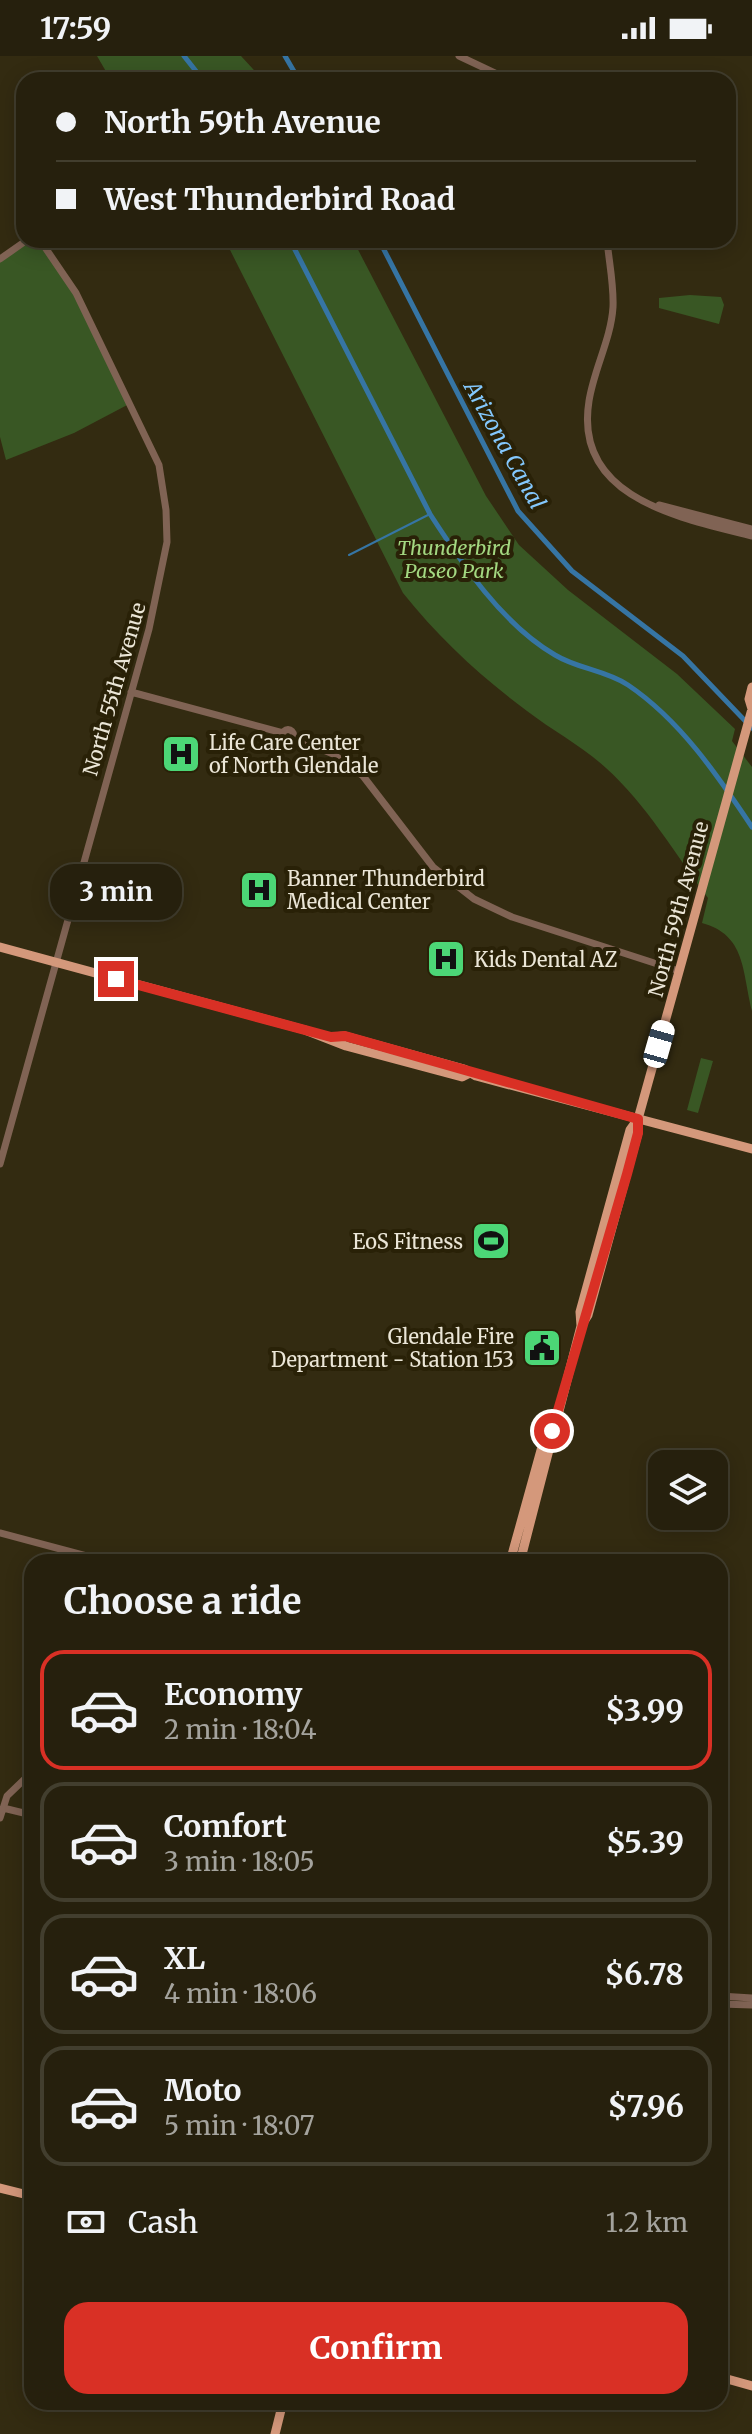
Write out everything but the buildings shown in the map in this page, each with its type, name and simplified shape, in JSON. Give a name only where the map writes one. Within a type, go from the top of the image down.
[{"type":"main road","name":"North 59th Avenue","points":[[522,1554],[552,1446],[550,1440],[619,1205],[638,1133],[638,1119],[746,731],[752,687]]},
{"type":"main road","points":[[0,947],[331,1037],[357,1049],[462,1077],[468,1074]]},
{"type":"main road","points":[[331,1037],[345,1036],[464,1069],[468,1074],[752,1149]]},
{"type":"main road","points":[[357,1049],[368,1047],[411,1054]]},
{"type":"main road","name":"North 59th Avenue","points":[[581,1326],[580,1312],[630,1130],[638,1119]]},
{"type":"main road","points":[[616,1181],[620,1184],[619,1205]]},
{"type":"main road","name":"North 59th Avenue","points":[[512,1554],[543,1443],[550,1440]]},
{"type":"main road","points":[[0,2188],[24,2194]]},
{"type":"main road","points":[[728,2379],[752,2386]]},
{"type":"main road","points":[[275,2434],[281,2410]]},
{"type":"street","points":[[459,56],[493,72]]},
{"type":"street","name":"North 55th Avenue","points":[[0,1164],[166,556],[163,486],[146,432],[93,325],[45,248]]},
{"type":"street","points":[[608,248],[613,310],[590,395],[588,421],[591,443],[600,464],[627,492],[649,504],[672,514],[752,536]]},
{"type":"street","points":[[649,504],[752,529]]},
{"type":"street","points":[[131,692],[283,733],[285,740],[293,737],[333,754],[363,776],[433,867],[474,899],[512,917],[679,971]]},
{"type":"street","points":[[0,1533],[79,1554]]},
{"type":"street","points":[[0,1818],[13,1788],[24,1779]]},
{"type":"street","points":[[3,1808],[24,1813]]},
{"type":"street","points":[[728,1996],[752,1998]]},
{"type":"street","points":[[728,2004],[752,2005]]},
{"type":"green space","points":[[97,56],[241,56],[256,72],[106,72]]},
{"type":"green space","points":[[16,248],[45,248],[76,293],[131,403],[74,433],[6,460],[0,437],[0,259]]},
{"type":"green space","name":"Thunderbird Paseo Park","points":[[229,248],[357,248],[486,496],[519,545],[568,590],[677,674],[735,729],[732,741],[752,767],[752,1011],[735,946],[727,936],[702,923],[708,898],[635,798],[597,760],[527,711],[477,670],[431,626],[403,593]]},
{"type":"green space","points":[[690,295],[721,297],[724,305],[719,324],[659,308],[659,298]]},
{"type":"green space","points":[[701,1058],[713,1061],[698,1113],[687,1110]]},
{"type":"waterway","points":[[184,56],[197,72]]},
{"type":"waterway","name":"Arizona Canal","points":[[285,56],[294,72]]},
{"type":"waterway","points":[[294,248],[430,514],[485,592],[518,627],[555,655],[619,680],[647,699],[697,750],[752,827]]},
{"type":"waterway","name":"Arizona Canal","points":[[383,248],[518,511],[572,571],[683,656],[752,728]]},
{"type":"waterway","points":[[349,555],[430,514]]},
{"type":"place","name":"Life Care Center of North Glendale","points":[[181,754]]},
{"type":"place","name":"Banner Thunderbird Medical Center","points":[[259,890]]},
{"type":"place","name":"Kids Dental AZ","points":[[446,959]]},
{"type":"place","name":"EoS Fitness","points":[[491,1241]]},
{"type":"place","name":"Glendale Fire Department - Station 153","points":[[542,1348]]},
{"type":"route","points":[[116,979],[331,1037],[345,1036],[464,1069],[468,1074],[638,1119],[638,1133],[627,1174],[552,1431]]}]
